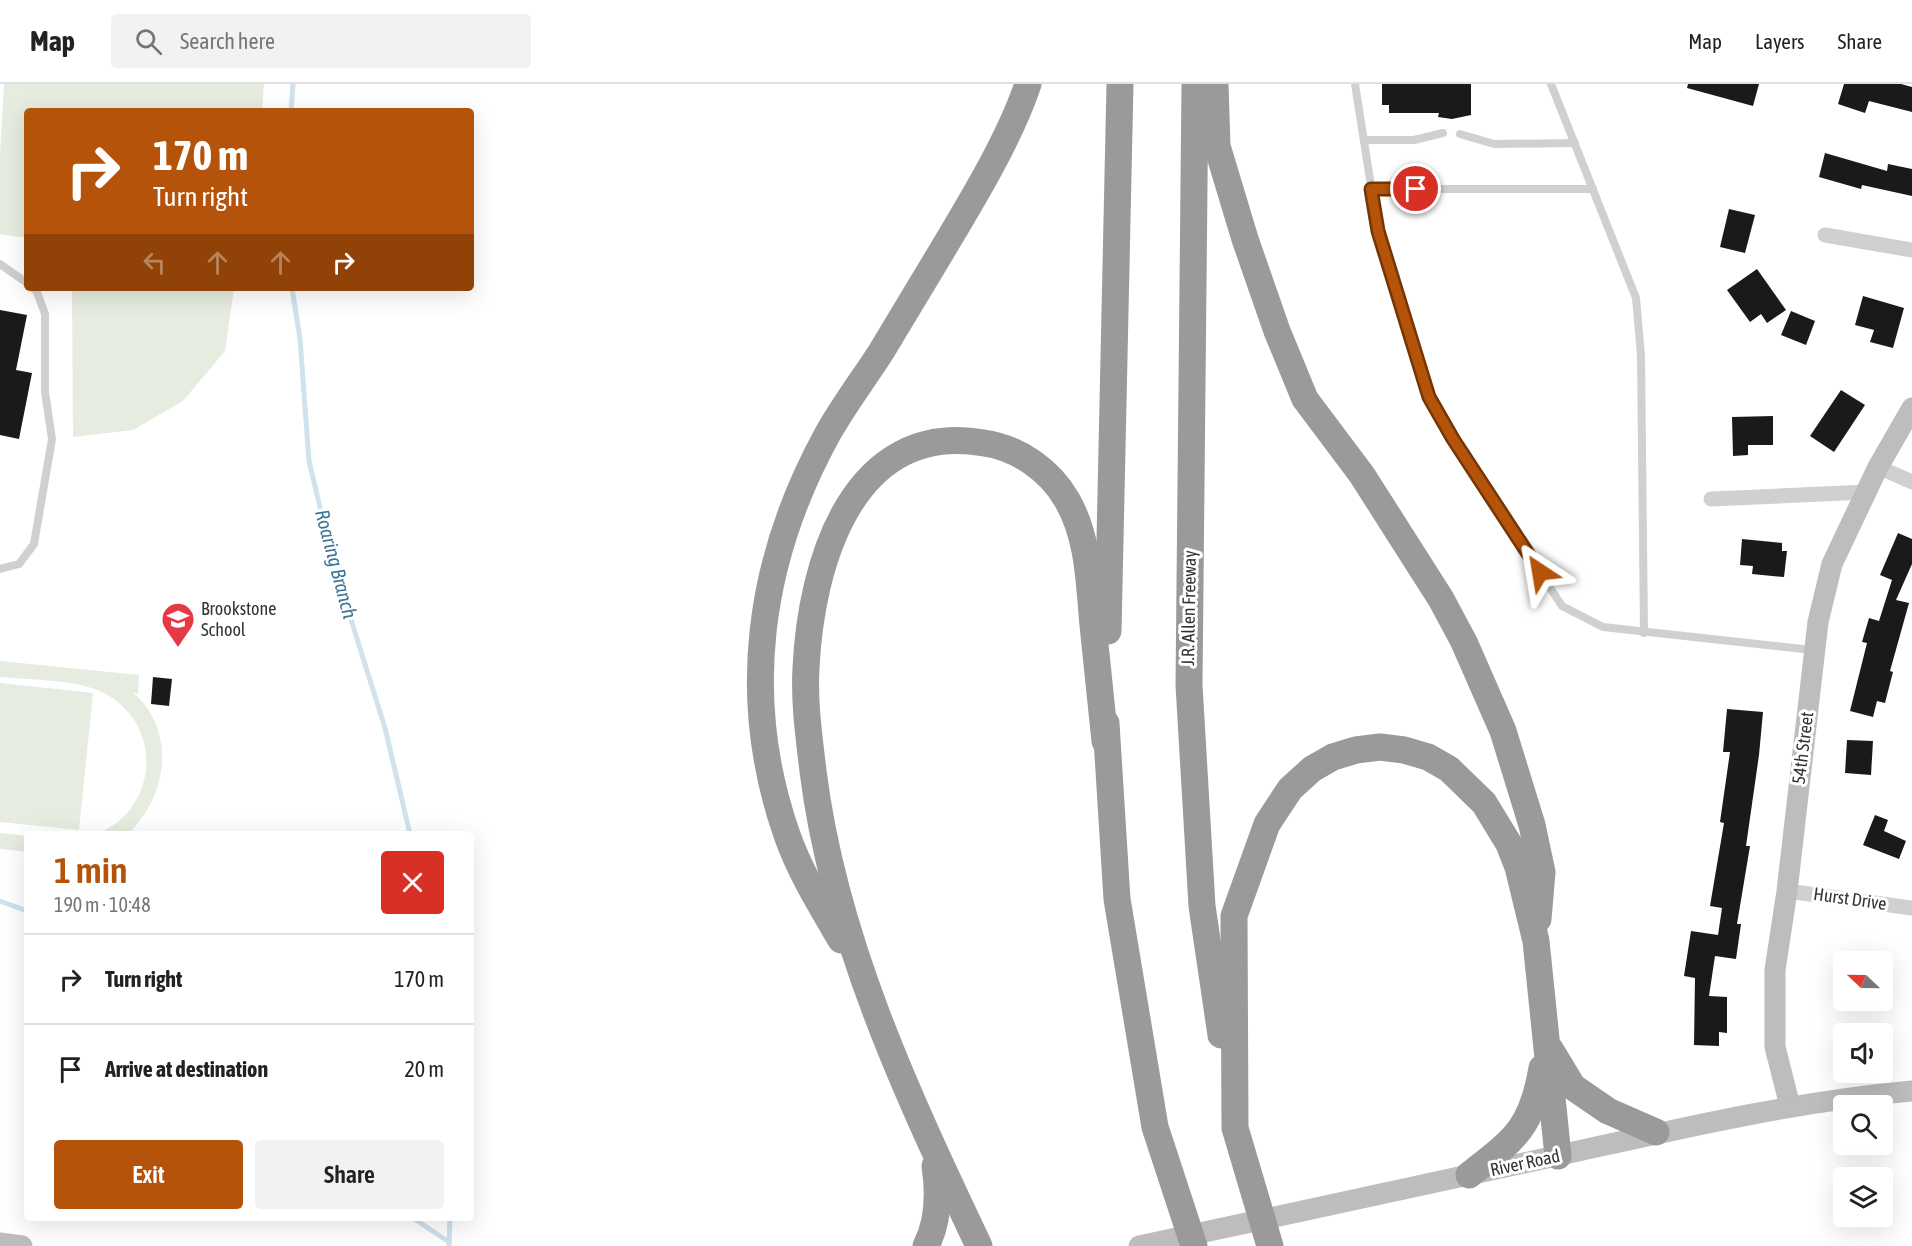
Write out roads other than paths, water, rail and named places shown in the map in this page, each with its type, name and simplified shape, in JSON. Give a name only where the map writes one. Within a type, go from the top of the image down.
[{"type":"highway","points":[[858,969],[817,901],[788,836],[777,798],[764,741],[759,692],[763,619],[773,571],[787,525],[827,435],[965,212],[1021,105],[1028,84]]},
{"type":"highway","points":[[1105,741],[1120,84]]},
{"type":"highway","name":"J.R. Allen Freeway","points":[[1195,84],[1188,685],[1202,906],[1234,1128]]},
{"type":"highway","points":[[1215,84],[1217,146],[1248,249],[1277,331],[1305,399],[1362,475],[1441,599],[1484,686],[1503,731],[1529,815],[1542,873],[1536,941]]},
{"type":"highway","points":[[979,1246],[934,1150],[858,969],[829,865],[816,793],[805,672],[814,599],[828,552],[860,486],[877,468],[897,454],[919,445],[943,440],[968,440],[992,444],[1015,452],[1035,465],[1053,481],[1068,501],[1086,546],[1105,741],[1117,899],[1155,1127],[1194,1246]]},
{"type":"highway","points":[[1270,1246],[1234,1128],[1234,916],[1268,824],[1293,785],[1311,769],[1348,752],[1380,747],[1404,750],[1428,757],[1449,769],[1484,803],[1509,844],[1518,867],[1536,941],[1558,1156]]},
{"type":"highway","points":[[1546,1043],[1573,1087],[1608,1111],[1656,1132]]},
{"type":"highway","points":[[1469,1175],[1508,1144],[1526,1124],[1538,1090],[1546,1043]]},
{"type":"highway","points":[[926,1246],[932,1235],[936,1216],[938,1185],[934,1150]]},
{"type":"main road","name":"54th Street","points":[[1790,1106],[1775,1047],[1775,970],[1787,891],[1818,622],[1832,564],[1878,466],[1912,408]]},
{"type":"main road","name":"River Road","points":[[1139,1246],[1558,1156],[1656,1132],[1790,1106],[1848,1097],[1912,1091]]},
{"type":"main road","points":[[0,1244],[22,1246]]},
{"type":"street","points":[[1825,235],[1912,250]]},
{"type":"street","points":[[1878,466],[1912,482]]},
{"type":"street","points":[[1710,499],[1866,492]]},
{"type":"street","name":"Hurst Drive","points":[[1787,891],[1912,908]]},
{"type":"lane","points":[[1355,84],[1378,231],[1429,397],[1453,439],[1562,606],[1603,627],[1815,650]]},
{"type":"lane","points":[[1551,84],[1636,298],[1641,356],[1644,633]]},
{"type":"lane","points":[[1364,140],[1414,140],[1443,133]]},
{"type":"lane","points":[[1460,134],[1494,144],[1575,143]]},
{"type":"lane","points":[[1371,189],[1593,189]]},
{"type":"lane","points":[[0,264],[24,281]]},
{"type":"lane","points":[[0,569],[19,564],[34,543],[52,439],[45,392],[45,314],[36,291]]},
{"type":"waterway","name":"Roaring Branch","points":[[291,108],[293,84]]},
{"type":"waterway","name":"Roaring Branch","points":[[292,291],[300,339],[309,461],[333,562],[385,728],[409,831]]},
{"type":"waterway","points":[[0,901],[24,910]]},
{"type":"waterway","points":[[418,1221],[449,1242]]},
{"type":"waterway","name":"Roaring Branch","points":[[449,1246],[450,1221]]},
{"type":"place","name":"Brookstone School","points":[[178,648]]}]
